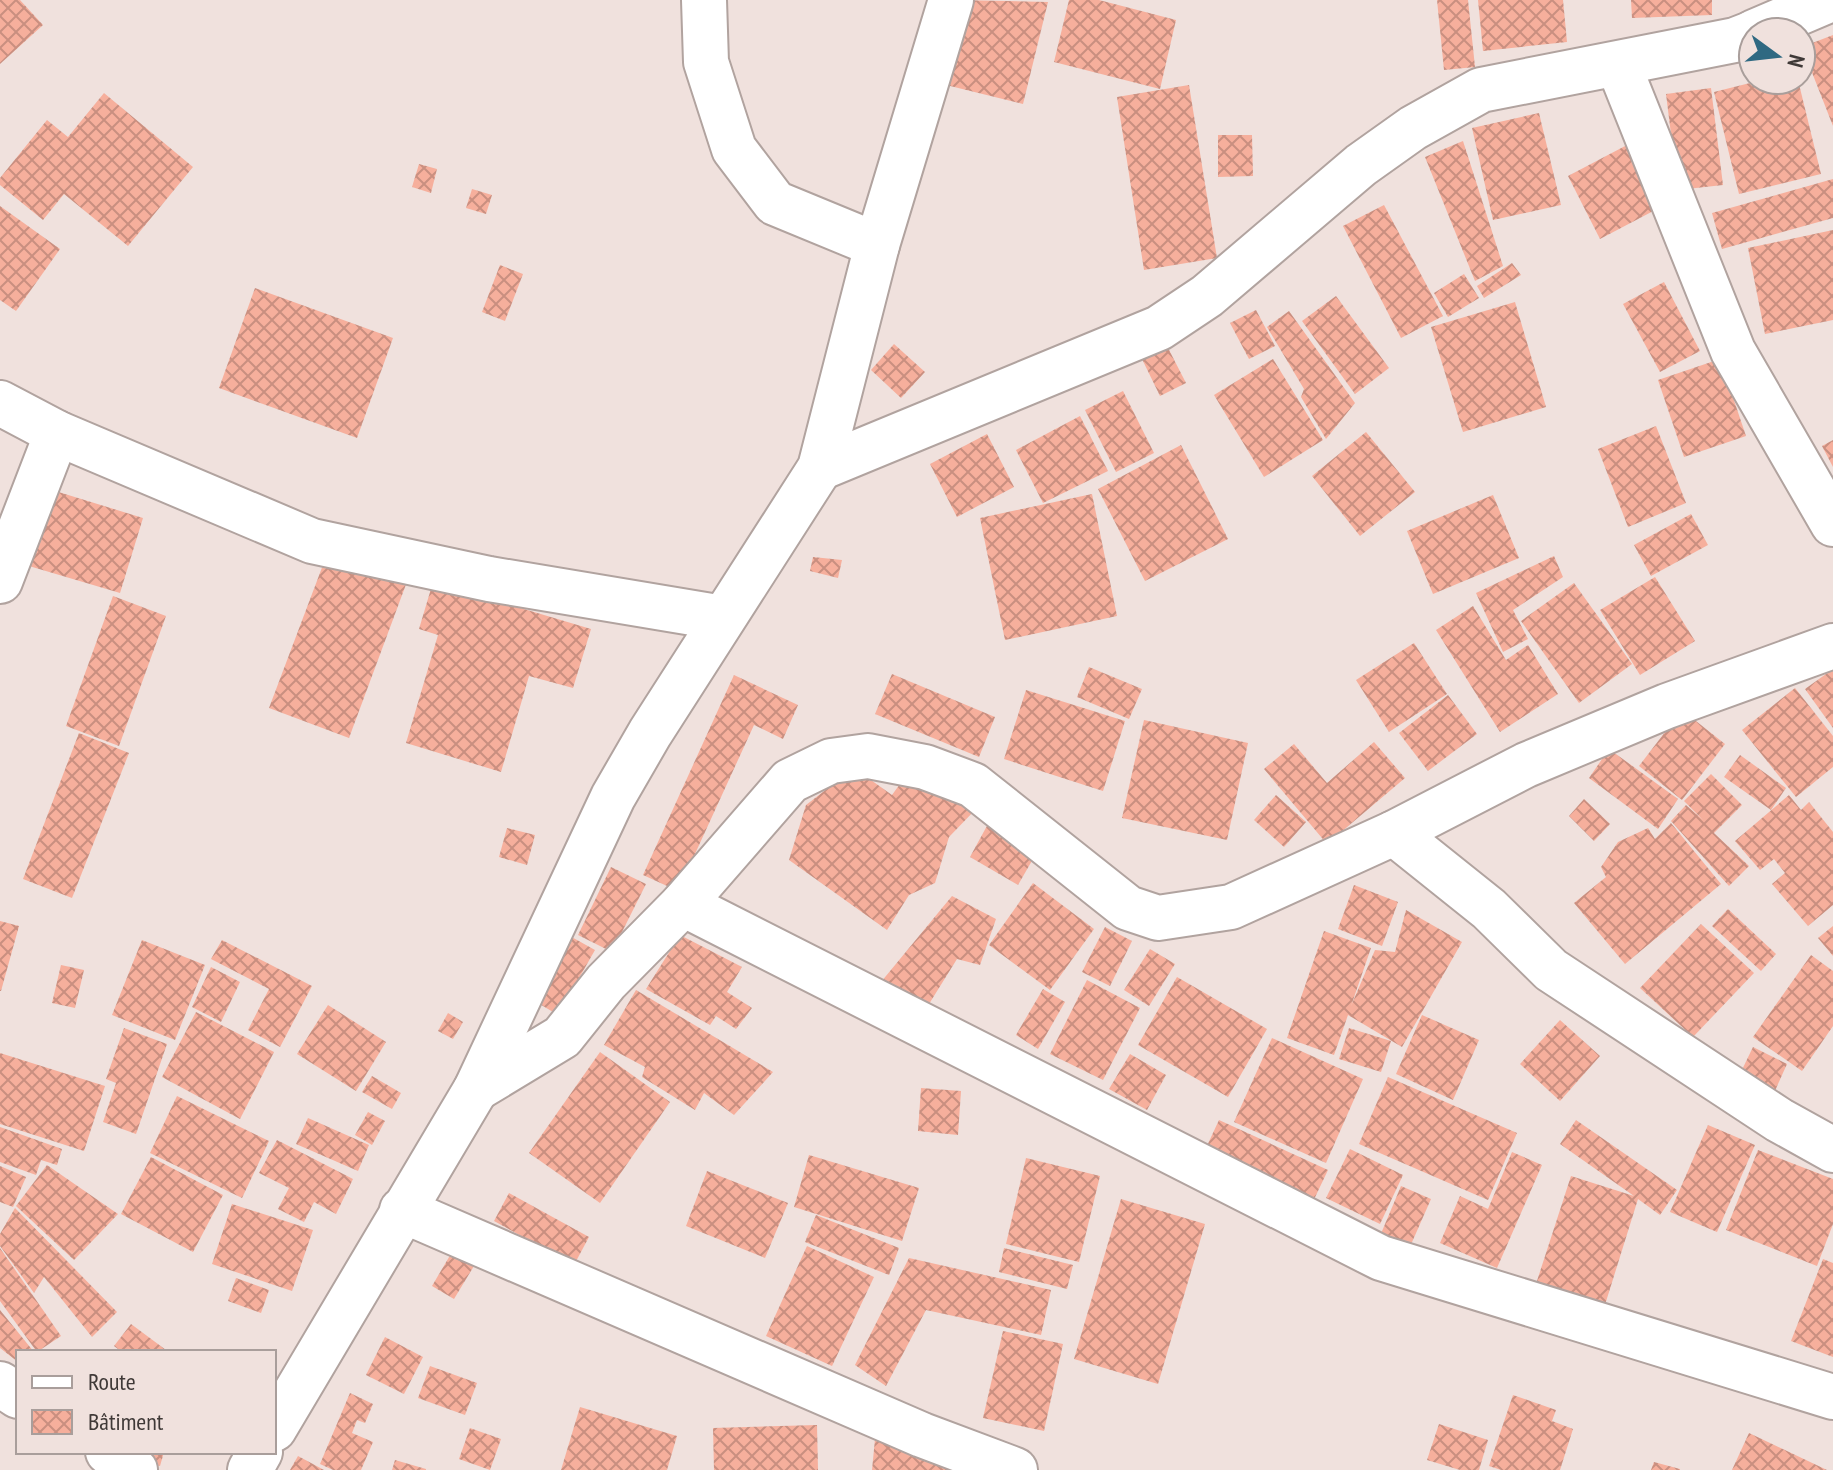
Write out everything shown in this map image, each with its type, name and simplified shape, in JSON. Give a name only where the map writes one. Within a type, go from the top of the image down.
[{"type":"street","points":[[704,0],[706,62],[734,149],[775,203],[877,245]]},
{"type":"street","points":[[276,1426],[476,1089],[613,797],[820,468],[877,245],[951,0]]},
{"type":"street","points":[[1792,16],[1829,0]]},
{"type":"street","points":[[820,468],[1159,328],[1207,296],[1361,165],[1413,128],[1481,90],[1737,39]]},
{"type":"street","points":[[1618,64],[1733,351],[1833,524]]},
{"type":"street","points":[[0,403],[57,433],[312,541],[489,579],[723,618]]},
{"type":"street","points":[[0,581],[57,433]]},
{"type":"street","points":[[476,1089],[562,1037],[606,982],[683,904],[790,781],[831,761],[868,756],[925,767],[973,785],[1128,908],[1158,918],[1231,907],[1394,833],[1526,765],[1667,706],[1833,646]]},
{"type":"street","points":[[1394,833],[1489,909],[1551,970],[1779,1120],[1833,1150]]},
{"type":"street","points":[[683,904],[1381,1258],[1833,1397]]},
{"type":"street","points":[[402,1210],[922,1435],[1015,1470]]},
{"type":"street","points":[[111,1454],[135,1470]]},
{"type":"building","points":[[0,0],[20,0],[43,25],[0,64]]},
{"type":"building","points":[[955,0],[1048,2],[1023,104],[934,82]]},
{"type":"building","points":[[1069,0],[1099,0],[1176,20],[1160,89],[1054,62]]},
{"type":"building","points":[[1437,0],[1468,0],[1475,67],[1444,70]]},
{"type":"building","points":[[1478,0],[1563,0],[1567,42],[1483,51]]},
{"type":"building","points":[[1631,0],[1712,0],[1712,15],[1632,18]]},
{"type":"building","points":[[1833,35],[1833,126],[1817,85],[1817,41]]},
{"type":"building","points":[[1189,85],[1217,258],[1144,270],[1117,97]]},
{"type":"building","points":[[1737,86],[1737,96],[1802,96],[1821,174],[1739,194],[1714,92]]},
{"type":"building","points":[[1711,88],[1723,185],[1678,190],[1666,94]]},
{"type":"building","points":[[104,93],[193,167],[128,246],[64,194],[43,220],[0,185],[0,178],[47,120],[68,137]]},
{"type":"building","points":[[1539,113],[1561,205],[1493,220],[1472,128]]},
{"type":"building","points":[[1218,135],[1252,135],[1253,176],[1218,177]]},
{"type":"building","points":[[1463,141],[1503,266],[1475,281],[1425,157]]},
{"type":"building","points":[[1627,145],[1659,208],[1600,239],[1568,176]]},
{"type":"building","points":[[419,164],[437,169],[431,193],[412,187]]},
{"type":"building","points":[[1833,179],[1833,218],[1722,249],[1712,213]]},
{"type":"building","points":[[472,189],[492,195],[486,214],[466,208]]},
{"type":"building","points":[[1384,205],[1443,316],[1401,338],[1343,226]]},
{"type":"building","points":[[0,206],[60,249],[16,311],[0,300]]},
{"type":"building","points":[[1833,230],[1833,320],[1765,334],[1748,248]]},
{"type":"building","points":[[1512,263],[1521,275],[1484,298],[1477,286]]},
{"type":"building","points":[[500,265],[523,274],[505,321],[482,312]]},
{"type":"building","points":[[1464,274],[1479,298],[1448,317],[1434,293]]},
{"type":"building","points":[[1664,282],[1700,351],[1660,372],[1623,304]]},
{"type":"building","points":[[255,288],[393,338],[357,438],[219,388]]},
{"type":"building","points":[[1336,296],[1389,368],[1355,394],[1302,321]]},
{"type":"building","points":[[1515,302],[1546,407],[1463,432],[1431,327]]},
{"type":"building","points":[[1256,310],[1275,346],[1249,359],[1230,323]]},
{"type":"building","points":[[1289,311],[1355,403],[1326,439],[1301,397],[1304,389],[1267,327]]},
{"type":"building","points":[[894,344],[925,372],[901,398],[871,370]]},
{"type":"building","points":[[1167,346],[1186,383],[1160,396],[1142,359]]},
{"type":"building","points":[[1273,359],[1323,440],[1264,477],[1214,395]]},
{"type":"building","points":[[1720,359],[1746,436],[1684,457],[1658,380]]},
{"type":"building","points":[[1123,391],[1154,453],[1116,472],[1085,410]]},
{"type":"building","points":[[1080,416],[1108,471],[1043,503],[1016,450]]},
{"type":"building","points":[[1656,426],[1686,503],[1628,527],[1598,449]]},
{"type":"building","points":[[1366,432],[1415,492],[1360,536],[1312,476]]},
{"type":"building","points":[[987,434],[1014,487],[957,517],[930,464]]},
{"type":"building","points":[[1833,440],[1833,467],[1822,446]]},
{"type":"building","points":[[1181,445],[1228,539],[1145,581],[1098,489]]},
{"type":"building","points":[[52,490],[143,518],[120,593],[29,566]]},
{"type":"building","points":[[1092,494],[1117,616],[1005,640],[980,518]]},
{"type":"building","points":[[1493,495],[1519,558],[1433,594],[1407,531]]},
{"type":"building","points":[[1691,514],[1708,545],[1651,576],[1634,545]]},
{"type":"building","points":[[329,549],[408,579],[349,738],[269,708]]},
{"type":"building","points":[[1554,556],[1563,577],[1513,610],[1528,639],[1503,652],[1476,593]]},
{"type":"building","points":[[813,557],[842,560],[838,578],[810,571]]},
{"type":"building","points":[[1655,577],[1695,641],[1640,675],[1600,610]]},
{"type":"building","points":[[433,582],[591,629],[573,688],[529,676],[501,772],[406,743],[438,635],[419,629]]},
{"type":"building","points":[[1574,583],[1632,664],[1579,703],[1521,621]]},
{"type":"building","points":[[113,596],[166,616],[119,746],[66,726]]},
{"type":"building","points":[[1473,606],[1506,660],[1528,645],[1558,694],[1500,732],[1436,630]]},
{"type":"building","points":[[1414,643],[1447,694],[1389,732],[1356,680]]},
{"type":"building","points":[[1089,667],[1142,689],[1129,719],[1077,697]]},
{"type":"building","points":[[1833,669],[1833,728],[1805,689]]},
{"type":"building","points":[[892,674],[995,717],[979,757],[875,714]]},
{"type":"building","points":[[734,675],[798,705],[783,739],[754,725],[678,891],[643,875]]},
{"type":"building","points":[[1795,688],[1833,736],[1833,767],[1796,797],[1742,730]]},
{"type":"building","points":[[1026,690],[1125,721],[1103,791],[1004,759]]},
{"type":"building","points":[[1448,695],[1477,734],[1428,771],[1399,733]]},
{"type":"building","points":[[1682,710],[1725,744],[1682,800],[1639,766]]},
{"type":"building","points":[[1144,720],[1248,743],[1227,840],[1122,818]]},
{"type":"building","points":[[79,733],[129,753],[72,898],[23,879]]},
{"type":"building","points":[[1374,742],[1405,778],[1327,844],[1264,769],[1294,744],[1327,783]]},
{"type":"building","points":[[1609,749],[1678,799],[1658,829],[1589,778]]},
{"type":"building","points":[[1740,755],[1786,788],[1771,810],[1724,777]]},
{"type":"building","points":[[854,768],[892,795],[910,770],[977,808],[949,837],[935,883],[909,895],[887,930],[789,860],[806,805]]},
{"type":"building","points":[[1711,774],[1742,805],[1714,833],[1749,866],[1729,886],[1671,821],[1686,805],[1703,820],[1684,801]]},
{"type":"building","points":[[1276,795],[1306,822],[1284,847],[1254,820]]},
{"type":"building","points":[[1789,795],[1801,810],[1809,802],[1833,832],[1833,905],[1808,926],[1772,884],[1785,873],[1774,859],[1760,870],[1735,841]]},
{"type":"building","points":[[1584,799],[1610,824],[1594,841],[1569,816]]},
{"type":"building","points":[[1671,823],[1721,884],[1625,964],[1574,903],[1606,877],[1601,867],[1618,842],[1648,828],[1655,839]]},
{"type":"building","points":[[988,824],[1037,852],[1018,885],[970,857]]},
{"type":"building","points":[[507,828],[535,835],[527,865],[499,857]]},
{"type":"building","points":[[611,867],[646,884],[612,952],[578,935]]},
{"type":"building","points":[[1033,883],[1094,929],[1050,990],[989,945]]},
{"type":"building","points":[[1354,885],[1398,902],[1382,946],[1338,929]]},
{"type":"building","points":[[952,896],[996,919],[980,965],[957,959],[929,1004],[881,982]]},
{"type":"building","points":[[1728,909],[1776,954],[1761,971],[1712,926]]},
{"type":"building","points":[[1406,910],[1462,942],[1402,1047],[1348,1015],[1334,1055],[1287,1038],[1324,931],[1371,948],[1351,1006],[1375,950],[1395,952]]},
{"type":"building","points":[[0,921],[19,926],[1,991],[0,991]]},
{"type":"building","points":[[1701,924],[1754,973],[1693,1037],[1640,988]]},
{"type":"building","points":[[1833,926],[1833,956],[1818,938]]},
{"type":"building","points":[[1105,927],[1132,941],[1110,986],[1082,972]]},
{"type":"building","points":[[568,935],[595,950],[558,1015],[533,1000]]},
{"type":"building","points":[[680,935],[742,967],[727,992],[752,1008],[736,1029],[716,1016],[710,1025],[646,989]]},
{"type":"building","points":[[142,940],[205,965],[175,1040],[112,1015]]},
{"type":"building","points":[[222,940],[312,986],[280,1047],[248,1030],[269,989],[211,959]]},
{"type":"building","points":[[1150,949],[1175,964],[1149,1006],[1124,990]]},
{"type":"building","points":[[1811,955],[1833,971],[1833,1026],[1802,1071],[1753,1037]]},
{"type":"building","points":[[61,965],[84,970],[75,1008],[52,1003]]},
{"type":"building","points":[[211,967],[240,982],[221,1022],[192,1007]]},
{"type":"building","points":[[1177,977],[1267,1029],[1228,1097],[1138,1045]]},
{"type":"building","points":[[1087,980],[1140,1008],[1103,1080],[1050,1054]]},
{"type":"building","points":[[1043,989],[1065,1002],[1038,1049],[1016,1035]]},
{"type":"building","points":[[636,990],[773,1072],[734,1115],[704,1093],[695,1110],[642,1077],[645,1067],[604,1045]]},
{"type":"building","points":[[328,1005],[386,1042],[356,1091],[297,1054]]},
{"type":"building","points":[[196,1012],[274,1052],[240,1119],[162,1077]]},
{"type":"building","points":[[448,1013],[463,1022],[453,1039],[438,1031]]},
{"type":"building","points":[[1422,1015],[1479,1040],[1453,1100],[1396,1074]]},
{"type":"building","points":[[1560,1020],[1600,1056],[1560,1101],[1520,1064]]},
{"type":"building","points":[[124,1028],[167,1044],[136,1134],[103,1122],[116,1083],[106,1079]]},
{"type":"building","points":[[1349,1028],[1391,1041],[1381,1072],[1339,1059]]},
{"type":"building","points":[[1272,1038],[1363,1079],[1326,1163],[1234,1122]]},
{"type":"building","points":[[1753,1047],[1787,1064],[1774,1093],[1739,1076]]},
{"type":"building","points":[[600,1052],[670,1102],[600,1203],[529,1153]]},
{"type":"building","points":[[0,1053],[105,1086],[84,1151],[0,1124]]},
{"type":"building","points":[[1130,1054],[1166,1075],[1147,1110],[1109,1089]]},
{"type":"building","points":[[372,1076],[401,1093],[392,1109],[362,1092]]},
{"type":"building","points":[[1388,1077],[1517,1133],[1488,1200],[1359,1144]]},
{"type":"building","points":[[921,1088],[961,1091],[958,1135],[918,1131]]},
{"type":"building","points":[[177,1096],[269,1141],[242,1198],[150,1153]]},
{"type":"building","points":[[368,1112],[385,1121],[372,1145],[355,1135]]},
{"type":"building","points":[[308,1118],[369,1145],[358,1171],[296,1144]]},
{"type":"building","points":[[1219,1120],[1328,1170],[1308,1212],[1199,1163]]},
{"type":"building","points":[[1576,1120],[1677,1190],[1660,1215],[1638,1199],[1604,1308],[1535,1287],[1571,1176],[1634,1196],[1560,1144]]},
{"type":"building","points":[[1708,1125],[1755,1145],[1717,1232],[1670,1212]]},
{"type":"building","points":[[0,1127],[62,1149],[57,1165],[41,1160],[36,1175],[0,1162]]},
{"type":"building","points":[[277,1140],[353,1179],[336,1214],[314,1202],[304,1222],[278,1209],[289,1188],[259,1173]]},
{"type":"building","points":[[1350,1149],[1403,1175],[1380,1224],[1326,1198]]},
{"type":"building","points":[[1758,1150],[1833,1179],[1833,1224],[1817,1266],[1726,1230]]},
{"type":"building","points":[[1512,1152],[1542,1165],[1497,1268],[1440,1243],[1460,1196],[1488,1209]]},
{"type":"building","points":[[809,1155],[919,1188],[902,1241],[794,1207]]},
{"type":"building","points":[[151,1157],[223,1195],[193,1252],[121,1214]]},
{"type":"building","points":[[1026,1158],[1100,1176],[1079,1262],[1006,1244]]},
{"type":"building","points":[[47,1165],[118,1214],[74,1260],[16,1206]]},
{"type":"building","points":[[0,1166],[26,1177],[13,1207],[0,1202]]},
{"type":"building","points":[[707,1171],[788,1203],[765,1258],[686,1226]]},
{"type":"building","points":[[1401,1186],[1431,1199],[1409,1249],[1380,1236]]},
{"type":"building","points":[[509,1193],[589,1237],[574,1265],[494,1221]]},
{"type":"building","points":[[1121,1199],[1205,1224],[1158,1384],[1074,1359]]},
{"type":"building","points":[[232,1204],[313,1230],[292,1291],[212,1264]]},
{"type":"building","points":[[15,1208],[117,1312],[92,1337],[44,1277],[34,1293],[0,1246],[0,1234]]},
{"type":"building","points":[[816,1215],[899,1248],[889,1275],[805,1242]]},
{"type":"building","points":[[807,1246],[874,1277],[832,1366],[766,1336]]},
{"type":"building","points":[[455,1247],[477,1261],[454,1299],[432,1286]]},
{"type":"building","points":[[0,1248],[61,1336],[36,1350],[0,1301]]},
{"type":"building","points":[[1004,1248],[1073,1265],[1067,1289],[999,1272]]},
{"type":"building","points":[[909,1258],[1051,1290],[1041,1335],[926,1310],[886,1386],[855,1365]]},
{"type":"building","points":[[1823,1259],[1833,1263],[1833,1357],[1791,1341]]},
{"type":"building","points":[[236,1278],[269,1290],[261,1313],[228,1301]]},
{"type":"building","points":[[0,1310],[32,1350],[16,1350],[16,1360],[0,1348]]},
{"type":"building","points":[[131,1324],[166,1350],[119,1350],[114,1346]]},
{"type":"building","points":[[1003,1331],[1063,1344],[1044,1431],[983,1418]]},
{"type":"building","points":[[385,1337],[423,1357],[404,1394],[366,1375]]},
{"type":"building","points":[[430,1366],[477,1383],[465,1415],[418,1398]]},
{"type":"building","points":[[350,1393],[373,1404],[365,1423],[357,1420],[352,1433],[373,1442],[361,1470],[333,1470],[320,1464]]},
{"type":"building","points":[[1513,1395],[1556,1410],[1552,1421],[1573,1429],[1560,1470],[1501,1470],[1489,1466]]},
{"type":"building","points":[[580,1407],[677,1436],[667,1470],[561,1470]]},
{"type":"building","points":[[1439,1424],[1488,1440],[1479,1470],[1460,1470],[1427,1460]]},
{"type":"building","points":[[817,1425],[818,1470],[714,1470],[713,1428]]},
{"type":"building","points":[[470,1428],[501,1439],[490,1470],[459,1459]]},
{"type":"building","points":[[1749,1433],[1827,1470],[1732,1470]]},
{"type":"building","points":[[875,1439],[950,1446],[948,1470],[872,1470]]},
{"type":"building","points":[[150,1454],[163,1454],[160,1466],[148,1464]]},
{"type":"building","points":[[298,1456],[324,1470],[290,1470]]},
{"type":"building","points":[[395,1460],[426,1469],[426,1470],[392,1470]]},
{"type":"building","points":[[1654,1462],[1680,1469],[1680,1470],[1651,1470]]}]
